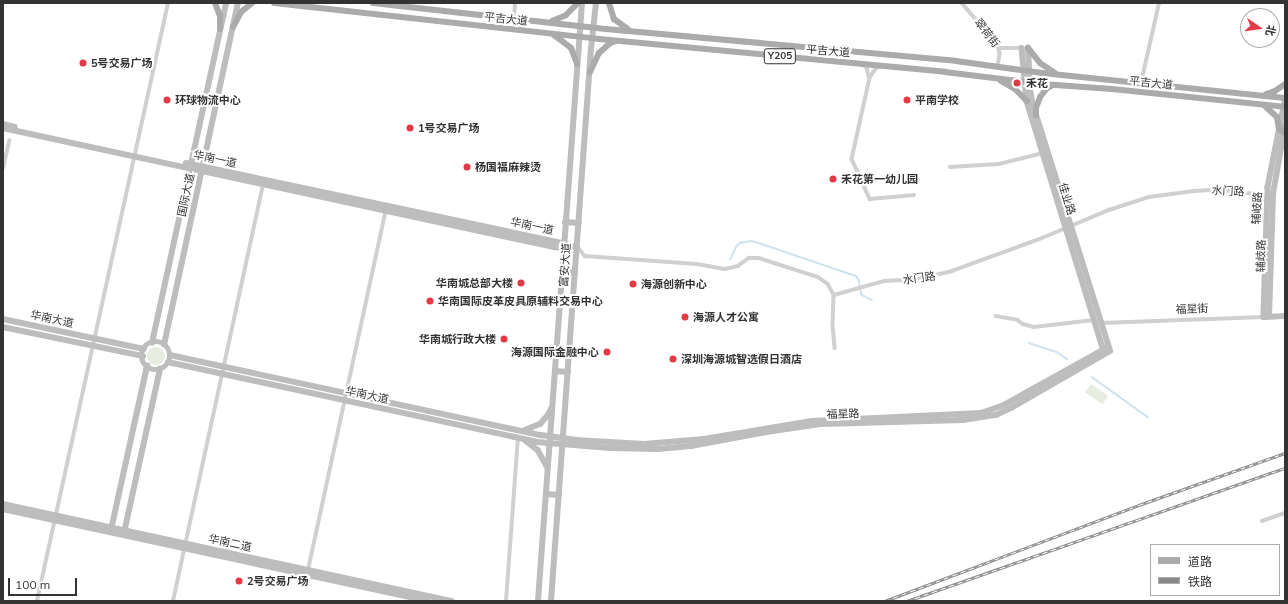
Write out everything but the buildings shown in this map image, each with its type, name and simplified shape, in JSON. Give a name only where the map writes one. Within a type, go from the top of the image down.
[{"type":"main road","points":[[215,3],[220,16],[220,29]]},
{"type":"main road","points":[[233,27],[241,12],[252,3]]},
{"type":"main road","name":"平吉大道","points":[[274,3],[618,41],[862,64],[1054,85],[1285,106]]},
{"type":"main road","name":"平吉大道","points":[[373,3],[580,26],[980,64],[1060,75],[1141,82],[1285,98]]},
{"type":"main road","points":[[544,22],[561,18],[571,11],[578,3]]},
{"type":"main road","points":[[608,3],[610,13],[618,24],[635,31]]},
{"type":"main road","points":[[550,34],[568,44],[573,52],[576,64]]},
{"type":"main road","points":[[590,72],[593,61],[602,49],[610,43],[618,41]]},
{"type":"main road","points":[[1025,48],[1044,67],[1060,75]]},
{"type":"main road","points":[[978,76],[980,64]]},
{"type":"main road","points":[[1075,86],[1076,76]]},
{"type":"main road","points":[[992,78],[1011,86],[1026,101]]},
{"type":"main road","points":[[1259,95],[1275,91],[1285,84]]},
{"type":"main road","points":[[1036,115],[1036,108],[1040,97],[1048,88],[1054,85]]},
{"type":"main road","points":[[1260,104],[1274,113],[1282,130]]},
{"type":"street","points":[[37,601],[168,3]]},
{"type":"street","name":"国际大道","points":[[152,343],[226,3]]},
{"type":"street","name":"国际大道","points":[[164,345],[238,3]]},
{"type":"street","points":[[514,18],[515,3]]},
{"type":"street","name":"富安大道","points":[[538,601],[576,64],[582,3]]},
{"type":"street","name":"富安大道","points":[[551,601],[578,223],[596,3]]},
{"type":"street","name":"翠荷街","points":[[962,3],[1000,48],[998,67]]},
{"type":"street","points":[[1141,82],[1159,3]]},
{"type":"street","points":[[1000,48],[1025,48]]},
{"type":"street","name":"佳业路","points":[[1025,48],[1026,101],[1101,323],[1107,351]]},
{"type":"street","points":[[862,64],[867,68],[870,78]]},
{"type":"street","points":[[881,66],[876,69],[870,78],[852,159],[870,199],[914,195]]},
{"type":"street","name":"佳业路","points":[[1026,82],[1094,320],[1107,351]]},
{"type":"street","name":"辅岐路","points":[[1267,317],[1268,195],[1282,130],[1285,106]]},
{"type":"street","name":"华南一道","points":[[3,124],[202,169],[564,246],[577,246]]},
{"type":"street","name":"辅歧路","points":[[1267,317],[1273,194],[1282,130],[1285,125]]},
{"type":"street","name":"华南一道","points":[[3,128],[135,154]]},
{"type":"street","points":[[3,168],[9,141]]},
{"type":"street","points":[[950,167],[999,164],[1043,153]]},
{"type":"street","points":[[173,601],[264,182]]},
{"type":"street","name":"水门路","points":[[834,295],[884,281],[918,279],[942,274],[1121,206],[1165,194],[1216,190],[1268,195]]},
{"type":"street","points":[[308,572],[387,208]]},
{"type":"street","points":[[565,222],[578,223]]},
{"type":"street","points":[[577,246],[585,256],[697,264],[725,269],[738,266],[750,258],[759,258],[818,277],[828,284],[834,295],[833,325],[835,348]]},
{"type":"street","points":[[562,272],[575,272]]},
{"type":"street","points":[[996,316],[1018,320],[1023,324],[1034,327],[1094,320]]},
{"type":"street","name":"福星街","points":[[1101,323],[1285,316]]},
{"type":"street","name":"华南大道","points":[[3,319],[144,349]]},
{"type":"street","name":"华南大道","points":[[3,327],[143,356]]},
{"type":"street","points":[[111,530],[147,366],[143,356],[144,349],[152,343],[157,342],[164,345],[170,355],[168,362],[160,369],[125,533]]},
{"type":"street","name":"福星路","points":[[562,442],[672,443],[812,421],[981,413],[1004,405],[1107,351]]},
{"type":"street","name":"华南大道","points":[[170,355],[550,436],[562,442]]},
{"type":"street","name":"华南大道","points":[[168,362],[519,438],[550,443],[562,442]]},
{"type":"street","points":[[147,366],[153,369],[160,369]]},
{"type":"street","points":[[555,372],[568,372]]},
{"type":"street","points":[[522,431],[530,430],[540,424],[548,415],[552,403]]},
{"type":"street","points":[[506,601],[519,438],[534,446],[542,455],[548,471]]},
{"type":"street","points":[[546,494],[559,495]]},
{"type":"street","name":"华南二道","points":[[3,504],[55,518]]},
{"type":"street","name":"华南二道","points":[[3,509],[55,518],[452,601]]},
{"type":"street","points":[[1262,521],[1285,513]]},
{"type":"street","name":"华南二道","points":[[308,572],[428,601]]},
{"type":"shaded area","points":[[156,347],[162,350],[165,356],[162,362],[156,365],[150,362],[147,356],[150,350]]},
{"type":"shaded area","points":[[1091,384],[1108,396],[1102,404],[1085,392]]},
{"type":"waterway","points":[[730,260],[736,247],[740,243],[751,241],[756,242],[856,276],[859,280],[862,295],[872,300]]},
{"type":"waterway","points":[[1029,343],[1057,352],[1067,359]]},
{"type":"waterway","points":[[1092,377],[1148,417]]},
{"type":"railway","points":[[885,601],[1139,505],[1285,453]]},
{"type":"railway","points":[[907,601],[1285,468]]},
{"type":"place","name":"5号交易广场","points":[[83,63]]},
{"type":"place","name":"禾花","points":[[1017,83]]},
{"type":"place","name":"环球物流中心","points":[[167,100]]},
{"type":"place","name":"平南学校","points":[[907,100]]},
{"type":"place","name":"1号交易广场","points":[[410,128]]},
{"type":"place","name":"杨国福麻辣烫","points":[[467,167]]},
{"type":"place","name":"禾花第一幼儿园","points":[[833,179]]},
{"type":"place","name":"华南城总部大楼","points":[[521,283]]},
{"type":"place","name":"海源创新中心","points":[[633,284]]},
{"type":"place","name":"华南国际皮革皮具原辅料交易中心","points":[[430,301]]},
{"type":"place","name":"海源人才公寓","points":[[685,317]]},
{"type":"place","name":"华南城行政大楼","points":[[504,339]]},
{"type":"place","name":"海源国际金融中心","points":[[607,352]]},
{"type":"place","name":"深圳海源城智选假日酒店","points":[[673,359]]},
{"type":"place","name":"2号交易广场","points":[[239,581]]}]
